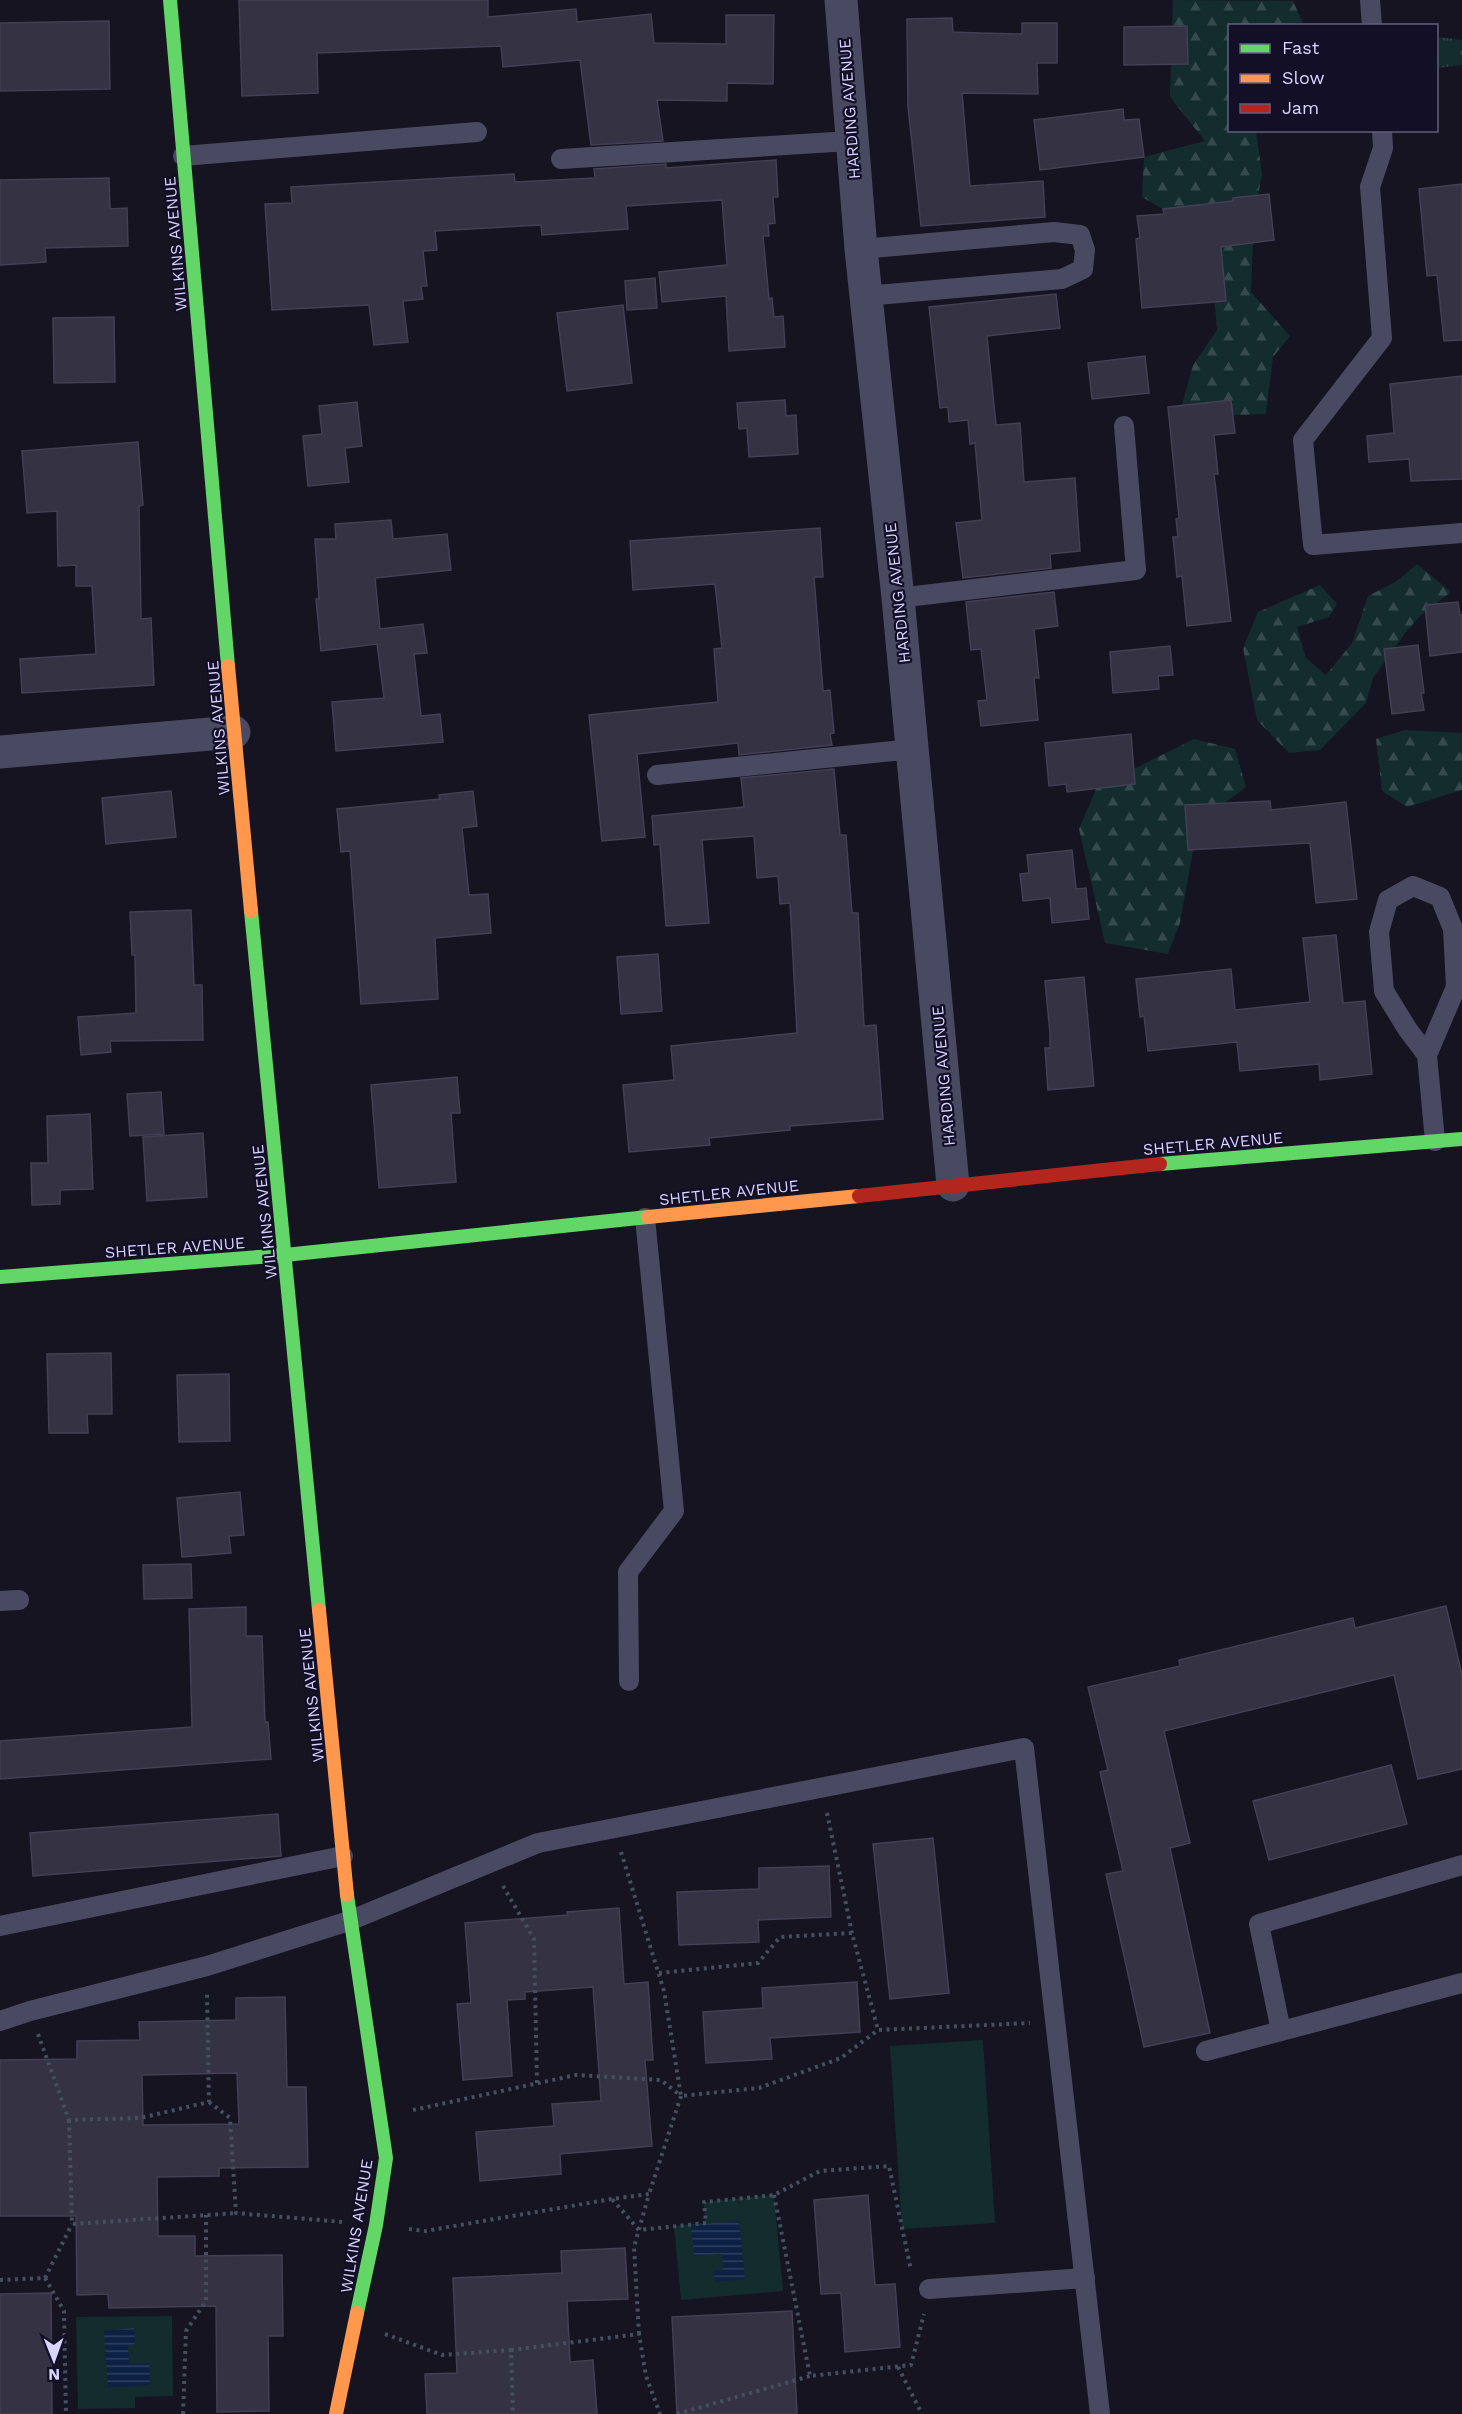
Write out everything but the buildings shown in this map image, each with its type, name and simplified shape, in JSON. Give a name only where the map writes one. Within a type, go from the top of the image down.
[{"type":"street","name":"WILKINS AVENUE","points":[[170,0],[234,732],[349,1921],[386,2158],[376,2225],[336,2414]]},
{"type":"street","name":"HARDING AVENUE","points":[[841,0],[850,141],[913,749],[953,1185]]},
{"type":"street","points":[[0,752],[234,732]]},
{"type":"street","name":"SHETLER AVENUE","points":[[0,1277],[285,1255],[1192,1161],[1462,1139]]},
{"type":"lane","points":[[1370,0],[1372,24]]},
{"type":"lane","points":[[183,156],[477,132]]},
{"type":"lane","points":[[1382,132],[1383,148],[1370,187],[1382,338],[1303,440],[1313,545],[1462,533]]},
{"type":"lane","points":[[561,159],[850,141]]},
{"type":"lane","points":[[861,249],[1054,232],[1080,235],[1085,250],[1083,268],[1062,279],[865,296]]},
{"type":"lane","points":[[898,598],[1136,570],[1124,426]]},
{"type":"lane","points":[[657,775],[913,749]]},
{"type":"lane","points":[[1427,1055],[1408,1030],[1384,991],[1379,932],[1388,900],[1413,886],[1440,897],[1453,930],[1456,987],[1427,1055],[1436,1141]]},
{"type":"lane","points":[[629,1681],[628,1572],[674,1511],[645,1218]]},
{"type":"lane","points":[[0,2021],[30,2011],[207,1966],[349,1921],[538,1843],[1024,1748],[1100,2414]]},
{"type":"lane","points":[[0,1926],[343,1857]]},
{"type":"lane","points":[[1281,2031],[1259,1924],[1462,1865]]},
{"type":"lane","points":[[1206,2050],[1462,1983]]},
{"type":"lane","points":[[929,2289],[1085,2278]]},
{"type":"path","points":[[822,1788],[852,1933],[878,2030]]},
{"type":"path","points":[[614,1828],[664,1991],[681,2096],[634,2247],[639,2334],[646,2376],[660,2414]]},
{"type":"path","points":[[489,1863],[534,1939],[537,2083]]},
{"type":"path","points":[[659,1973],[758,1963],[780,1937],[852,1933]]},
{"type":"path","points":[[69,2120],[140,2118],[208,2102],[207,1966]]},
{"type":"path","points":[[30,2011],[69,2120],[72,2224],[45,2278]]},
{"type":"path","points":[[379,2117],[576,2075],[662,2079],[681,2096],[759,2088],[841,2058],[878,2030],[1055,2021]]},
{"type":"path","points":[[639,2229],[706,2223],[704,2202],[774,2195],[820,2171],[889,2166],[911,2270],[929,2289],[912,2366],[810,2376],[677,2414]]},
{"type":"path","points":[[639,2229],[612,2199],[649,2194]]},
{"type":"path","points":[[774,2195],[810,2376]]},
{"type":"path","points":[[72,2224],[236,2213]]},
{"type":"path","points":[[183,2414],[186,2331],[206,2301],[206,2215]]},
{"type":"path","points":[[0,2280],[45,2278]]},
{"type":"path","points":[[45,2278],[64,2311],[66,2414]]},
{"type":"path","points":[[356,2324],[442,2355],[511,2350],[639,2334]]},
{"type":"path","points":[[511,2350],[513,2414]]},
{"type":"path","points":[[898,2367],[922,2414]]},
{"type":"green space","points":[[1173,0],[1293,1],[1304,24],[1228,24],[1228,132],[1256,132],[1262,174],[1254,217],[1251,292],[1290,336],[1273,357],[1266,414],[1202,416],[1182,405],[1193,365],[1217,330],[1212,267],[1188,224],[1142,197],[1144,157],[1205,141],[1170,97]]},
{"type":"green space","points":[[1439,37],[1462,40],[1462,65],[1438,68]]},
{"type":"green space","points":[[1417,564],[1451,592],[1419,617],[1406,632],[1373,678],[1366,703],[1320,750],[1289,753],[1257,720],[1243,648],[1258,612],[1320,585],[1337,604],[1329,617],[1297,627],[1306,658],[1326,675],[1352,643],[1368,596],[1397,581]]},
{"type":"green space","points":[[1405,730],[1462,733],[1462,790],[1407,807],[1382,791],[1376,739]]},
{"type":"green space","points":[[1194,739],[1235,749],[1246,787],[1198,823],[1180,923],[1168,954],[1105,943],[1079,829],[1097,787]]},
{"type":"green space","points":[[983,2040],[995,2223],[902,2229],[890,2046]]},
{"type":"green space","points":[[774,2195],[783,2291],[681,2300],[674,2226],[705,2223],[704,2202]]},
{"type":"green space","points":[[172,2316],[173,2396],[135,2397],[135,2408],[78,2409],[76,2317]]},
{"type":"water","points":[[739,2221],[745,2279],[715,2282],[714,2270],[723,2269],[722,2254],[694,2256],[691,2225]]},
{"type":"water","points":[[134,2328],[135,2344],[128,2345],[129,2364],[149,2363],[150,2385],[108,2388],[104,2331]]},
{"type":"traffic: fast","points":[[170,0],[228,666]]},
{"type":"traffic: fast","points":[[251,911],[319,1610]]},
{"type":"traffic: fast","points":[[1160,1164],[1462,1139]]},
{"type":"traffic: fast","points":[[0,1277],[285,1255],[648,1217]]},
{"type":"traffic: fast","points":[[347,1895],[386,2158],[376,2225],[357,2313]]},
{"type":"traffic: slow","points":[[228,666],[251,911]]},
{"type":"traffic: slow","points":[[648,1217],[859,1196]]},
{"type":"traffic: slow","points":[[319,1610],[347,1895]]},
{"type":"traffic: slow","points":[[336,2414],[357,2313]]},
{"type":"traffic: jam","points":[[859,1196],[1160,1164]]}]
